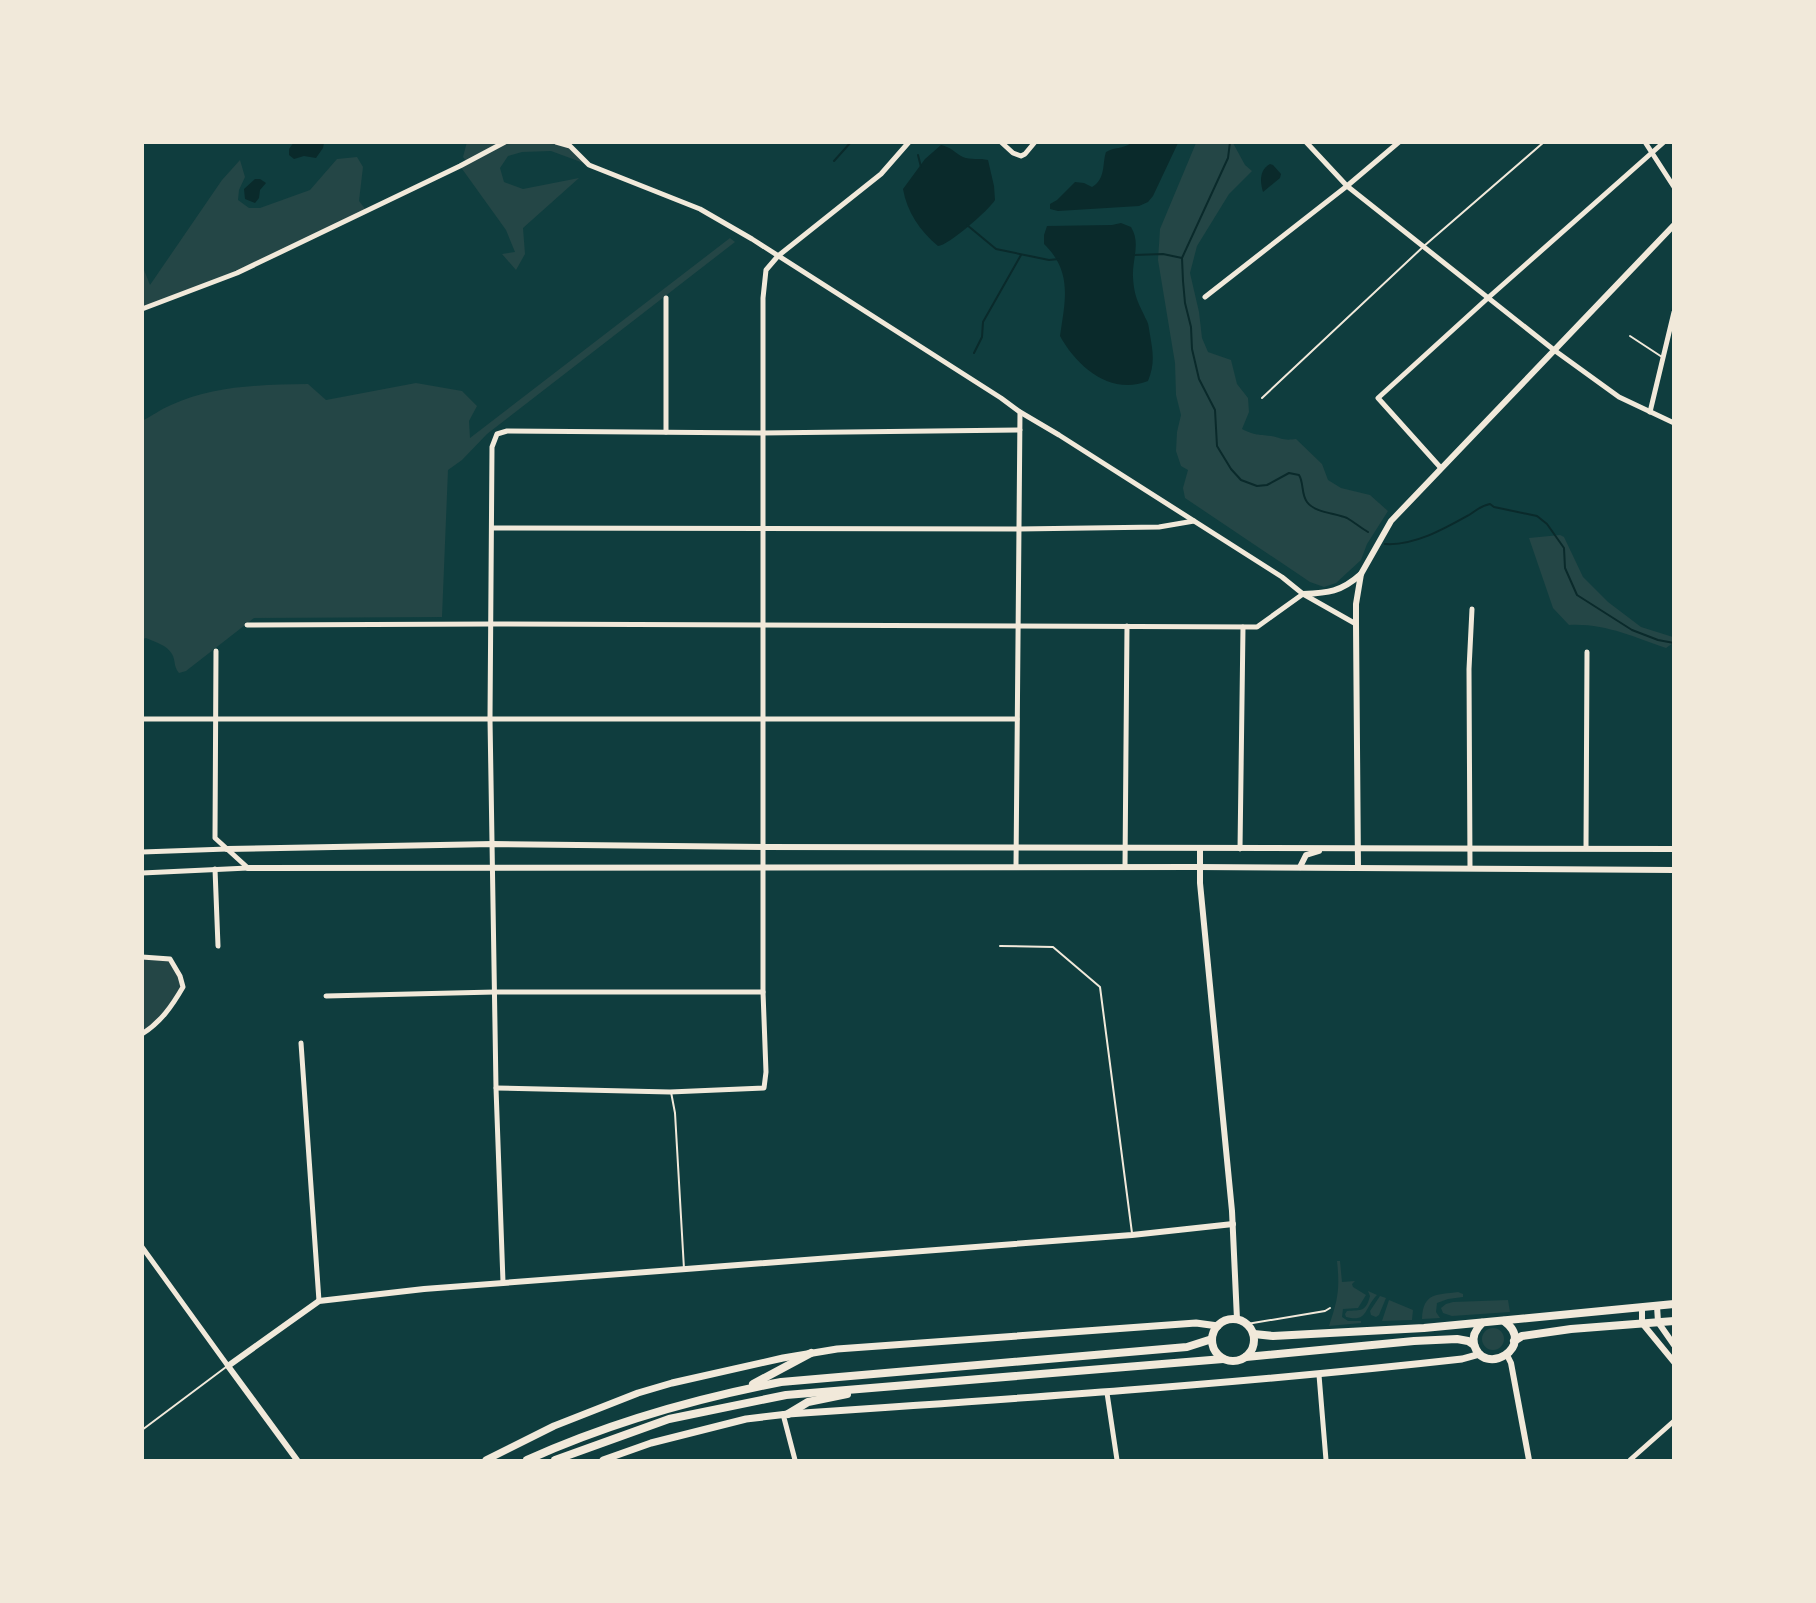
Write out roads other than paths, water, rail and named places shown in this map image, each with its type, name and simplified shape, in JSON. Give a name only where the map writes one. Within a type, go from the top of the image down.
[{"type":"main road","points":[[1254,1334],[1273,1336],[1482,1323],[1493,1320],[1504,1321],[1674,1304]]},
{"type":"main road","points":[[1223,1359],[1214,1350],[1212,1339],[1218,1326],[1230,1319],[1247,1324],[1254,1334],[1254,1347],[1246,1357]]},
{"type":"main road","points":[[555,1461],[669,1419],[786,1395],[1223,1359],[1235,1362],[1246,1357],[1397,1342],[1457,1339],[1468,1341],[1488,1359],[1498,1359],[1512,1349],[1514,1341],[1512,1329],[1504,1321]]},
{"type":"main road","points":[[1514,1341],[1522,1336],[1571,1329],[1674,1321]]},
{"type":"main road","points":[[486,1461],[554,1426],[638,1393],[672,1383],[811,1353],[837,1349],[1196,1323],[1218,1326]]},
{"type":"main road","points":[[1474,1345],[1475,1333],[1482,1323]]},
{"type":"main road","points":[[527,1461],[593,1432],[664,1408],[781,1382],[1187,1347],[1212,1339]]},
{"type":"main road","points":[[745,1389],[811,1353]]},
{"type":"main road","points":[[603,1461],[651,1443],[746,1419],[786,1414],[1107,1393],[1318,1375],[1462,1359],[1480,1354]]},
{"type":"main road","points":[[786,1414],[808,1402],[844,1395],[871,1393],[890,1385]]},
{"type":"street","points":[[142,309],[237,273],[460,166],[504,142]]},
{"type":"street","points":[[556,142],[569,144],[589,165],[700,209],[778,256],[1282,577],[1303,594],[1356,624]]},
{"type":"street","points":[[496,1088],[670,1092],[764,1088],[762,433],[763,297],[766,270],[778,256],[882,174],[909,142]]},
{"type":"street","points":[[1001,142],[1021,156],[1035,142]]},
{"type":"street","points":[[1306,142],[1347,186],[1554,350],[1619,397],[1674,423]]},
{"type":"street","points":[[1205,297],[1347,186],[1399,142]]},
{"type":"street","points":[[1645,142],[1674,187]]},
{"type":"street","points":[[1440,467],[1378,398],[1664,142]]},
{"type":"street","points":[[1358,868],[1356,604],[1361,574],[1391,521],[1440,467],[1674,225]]},
{"type":"street","points":[[666,298],[666,432]]},
{"type":"street","points":[[1650,412],[1674,312]]},
{"type":"street","points":[[1016,867],[1020,412]]},
{"type":"street","points":[[503,1282],[496,1088],[490,719],[492,447],[497,434],[507,431],[762,433],[1020,430]]},
{"type":"street","points":[[492,528],[1019,529],[1159,527],[1194,521]]},
{"type":"street","points":[[247,625],[1257,627],[1303,594],[1326,593],[1345,587],[1361,574]]},
{"type":"street","points":[[1470,868],[1469,669],[1472,609]]},
{"type":"street","points":[[1125,867],[1127,626]]},
{"type":"street","points":[[1240,849],[1242,627]]},
{"type":"street","points":[[216,651],[215,838],[248,868]]},
{"type":"street","points":[[1586,848],[1587,652]]},
{"type":"street","points":[[142,719],[1017,719]]},
{"type":"street","points":[[142,852],[493,844],[764,848],[1674,849]]},
{"type":"street","points":[[1200,848],[1199,867],[1233,1224],[1236,1319]]},
{"type":"street","points":[[1300,867],[1306,855],[1331,849]]},
{"type":"street","points":[[142,873],[248,868],[1300,867],[1674,870]]},
{"type":"street","points":[[215,869],[218,946]]},
{"type":"street","points":[[142,957],[170,959],[180,976],[183,987],[175,1002],[157,1025],[142,1034]]},
{"type":"street","points":[[326,996],[495,992],[763,992]]},
{"type":"street","points":[[301,1043],[319,1301]]},
{"type":"street","points":[[228,1365],[319,1301],[503,1282],[1132,1235],[1233,1224]]},
{"type":"street","points":[[142,1247],[297,1461]]},
{"type":"street","points":[[1657,1306],[1658,1322],[1674,1345]]},
{"type":"street","points":[[1642,1307],[1642,1323],[1674,1362]]},
{"type":"street","points":[[1506,1355],[1511,1363],[1529,1461]]},
{"type":"street","points":[[1318,1375],[1326,1461]]},
{"type":"street","points":[[1107,1393],[1117,1461]]},
{"type":"street","points":[[786,1414],[795,1461]]},
{"type":"street","points":[[1630,1461],[1674,1421]]},
{"type":"lane","points":[[1262,398],[1424,246],[1544,142]]},
{"type":"lane","points":[[1630,336],[1662,357]]},
{"type":"lane","points":[[1000,946],[1053,947],[1101,987],[1132,1235]]},
{"type":"lane","points":[[670,1092],[675,1113],[684,1269]]},
{"type":"lane","points":[[1247,1324],[1325,1311],[1329,1308]]},
{"type":"lane","points":[[142,1430],[228,1365]]},
{"type":"waterway","points":[[834,161],[851,142]]},
{"type":"waterway","points":[[1230,142],[1228,158],[1182,258],[1185,303],[1191,327],[1192,349],[1199,379],[1215,410],[1217,446],[1231,469],[1241,480],[1257,486],[1267,485],[1289,473],[1299,475],[1305,499],[1311,506],[1320,511],[1347,518],[1368,532]]},
{"type":"waterway","points":[[918,155],[921,167]]},
{"type":"waterway","points":[[967,225],[996,249],[1049,260],[1059,259]]},
{"type":"waterway","points":[[1134,255],[1163,254],[1182,258]]},
{"type":"waterway","points":[[974,353],[982,337],[983,322],[1021,255]]},
{"type":"waterway","points":[[1385,544],[1407,542],[1428,536],[1490,504],[1494,507],[1537,516],[1547,524],[1564,548],[1565,568],[1577,595],[1632,630],[1658,640],[1674,643]]}]
